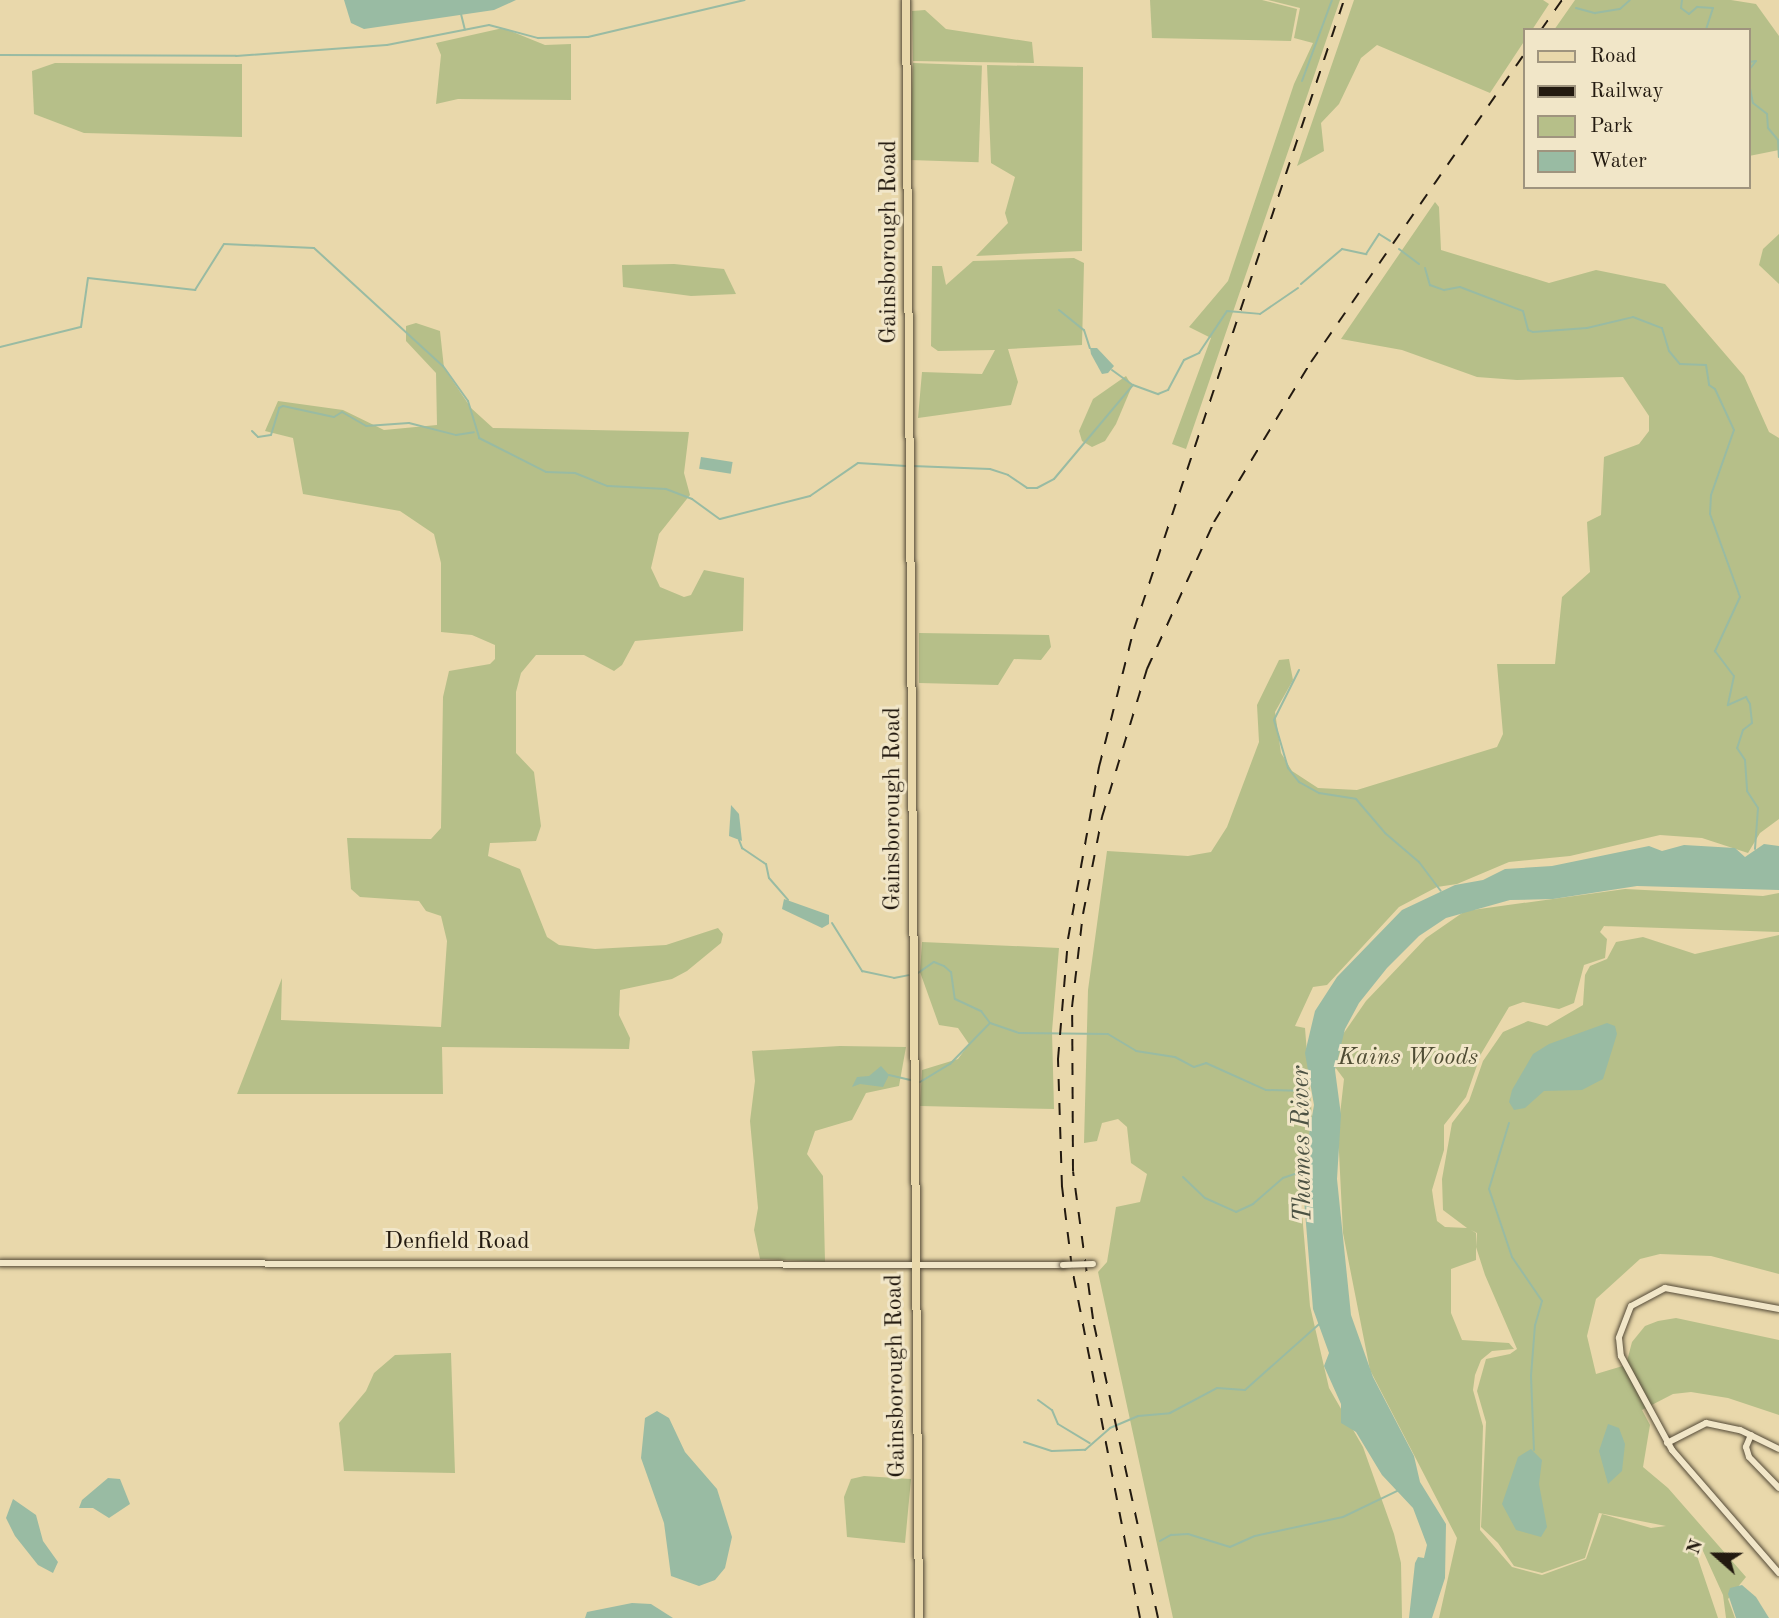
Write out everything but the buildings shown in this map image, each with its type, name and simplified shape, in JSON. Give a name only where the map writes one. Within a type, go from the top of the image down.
[{"type":"main road","name":"Gainsborough Road","points":[[906,0],[919,1618]]},
{"type":"street","name":"Denfield Road","points":[[0,1263],[1097,1263]]},
{"type":"street","points":[[1779,1309],[1665,1288],[1631,1306],[1622,1322],[1621,1356],[1667,1443],[1776,1564],[1779,1573]]},
{"type":"street","points":[[1667,1443],[1706,1423],[1751,1435],[1779,1449]]},
{"type":"street","points":[[1751,1435],[1747,1454],[1779,1488]]},
{"type":"green space","points":[[1150,0],[1262,0],[1297,9],[1291,41],[1152,38]]},
{"type":"green space","points":[[1268,0],[1340,0],[1186,449],[1172,444],[1211,338],[1189,327],[1228,281],[1294,84],[1313,43],[1294,38],[1300,8]]},
{"type":"green space","points":[[1354,0],[1543,0],[1549,4],[1533,28],[1524,28],[1524,42],[1490,93],[1377,45],[1361,58],[1339,104],[1321,123],[1324,151],[1297,166]]},
{"type":"green space","points":[[1575,0],[1731,0],[1756,4],[1779,36],[1779,150],[1751,156],[1751,28],[1555,28]]},
{"type":"green space","points":[[925,10],[946,29],[1032,42],[1034,63],[913,61],[912,11]]},
{"type":"green space","points":[[503,28],[545,45],[571,44],[571,100],[458,99],[436,104],[441,55],[436,43]]},
{"type":"green space","points":[[55,63],[242,64],[242,137],[84,133],[34,114],[32,71]]},
{"type":"green space","points":[[913,63],[982,65],[979,162],[910,160]]},
{"type":"green space","points":[[987,65],[1083,67],[1082,251],[976,256],[1008,223],[1005,213],[1015,177],[991,163]]},
{"type":"green space","points":[[1435,202],[1439,207],[1441,250],[1549,283],[1596,270],[1665,284],[1744,376],[1769,432],[1779,438],[1779,819],[1760,833],[1748,853],[1702,838],[1660,835],[1570,856],[1509,862],[1457,884],[1437,887],[1399,907],[1327,985],[1313,987],[1295,1026],[1305,1028],[1312,1117],[1300,1190],[1310,1306],[1329,1388],[1363,1447],[1394,1534],[1401,1563],[1402,1618],[1173,1618],[1098,1272],[1107,1262],[1116,1207],[1140,1202],[1147,1174],[1131,1163],[1127,1127],[1118,1119],[1102,1123],[1097,1141],[1084,1143],[1088,990],[1107,851],[1188,856],[1211,852],[1227,827],[1259,742],[1257,705],[1279,660],[1289,659],[1293,680],[1275,712],[1281,753],[1292,771],[1318,788],[1357,790],[1497,747],[1503,734],[1497,664],[1555,664],[1562,597],[1590,572],[1587,522],[1601,515],[1604,457],[1639,444],[1649,431],[1649,416],[1623,377],[1517,380],[1477,377],[1402,350],[1341,339]]},
{"type":"green space","points":[[1779,234],[1779,284],[1759,265],[1763,249]]},
{"type":"green space","points":[[1074,258],[1084,263],[1082,345],[1008,349],[1018,382],[1011,405],[918,418],[922,372],[982,374],[995,350],[938,351],[931,346],[932,266],[942,266],[946,285],[973,261]]},
{"type":"green space","points":[[674,264],[724,269],[736,294],[691,296],[623,287],[622,265]]},
{"type":"green space","points":[[416,323],[440,331],[444,368],[471,408],[493,428],[689,432],[684,473],[690,495],[659,534],[651,568],[660,587],[684,597],[691,595],[704,570],[744,578],[743,631],[635,641],[622,665],[614,671],[584,655],[536,655],[521,673],[516,692],[516,753],[534,772],[541,826],[536,841],[490,843],[488,856],[520,869],[547,937],[559,945],[595,949],[666,945],[718,928],[723,934],[721,943],[687,971],[672,979],[620,990],[619,1015],[630,1038],[629,1049],[442,1047],[443,1094],[237,1094],[282,978],[281,1020],[441,1027],[447,941],[441,916],[426,911],[419,901],[360,897],[351,889],[347,838],[431,839],[441,828],[443,697],[449,671],[490,664],[495,659],[495,645],[472,635],[441,632],[441,563],[434,534],[400,511],[303,494],[293,438],[265,431],[278,401],[343,410],[384,430],[437,425],[436,373],[406,341],[406,326]]},
{"type":"green space","points":[[1126,376],[1132,386],[1116,424],[1105,441],[1092,447],[1082,441],[1079,431],[1093,399]]},
{"type":"green space","points":[[919,633],[1049,635],[1051,647],[1041,660],[1014,659],[998,685],[919,683]]},
{"type":"green space","name":"Kains Woods","points":[[1625,889],[1763,896],[1779,893],[1779,932],[1604,926],[1600,932],[1607,939],[1605,958],[1584,965],[1574,1003],[1559,1009],[1523,1002],[1509,1007],[1481,1054],[1466,1097],[1444,1125],[1444,1150],[1432,1190],[1437,1221],[1445,1227],[1467,1228],[1443,1210],[1442,1179],[1452,1123],[1469,1101],[1483,1061],[1503,1032],[1528,1021],[1547,1026],[1583,1005],[1585,975],[1590,966],[1607,959],[1616,942],[1643,937],[1695,954],[1779,935],[1779,1274],[1711,1256],[1660,1254],[1640,1259],[1596,1299],[1587,1336],[1596,1374],[1626,1365],[1632,1342],[1645,1326],[1658,1321],[1676,1318],[1779,1340],[1779,1415],[1728,1398],[1691,1392],[1673,1394],[1642,1410],[1650,1425],[1643,1467],[1668,1488],[1746,1577],[1728,1599],[1735,1618],[1726,1618],[1723,1595],[1698,1540],[1691,1538],[1718,1618],[1439,1618],[1457,1538],[1370,1370],[1343,1233],[1338,1132],[1344,1079],[1335,1067],[1339,1040],[1366,1001],[1426,938],[1465,911]],"holes":[[[1476,1247],[1517,1349],[1510,1354],[1486,1359],[1477,1391],[1486,1422],[1481,1527],[1498,1543],[1514,1566],[1542,1573],[1585,1558],[1599,1513],[1666,1526],[1651,1528],[1602,1514],[1586,1559],[1542,1575],[1512,1567],[1480,1530],[1483,1426],[1473,1390],[1475,1375],[1481,1360],[1492,1351],[1514,1349],[1509,1343],[1462,1340],[1451,1313],[1451,1269],[1476,1260]]]},
{"type":"green space","points":[[922,942],[1059,948],[1052,1031],[1054,1109],[920,1106],[922,1070],[958,1059],[969,1044],[958,1028],[939,1025],[920,972]]},
{"type":"green space","points":[[840,1046],[906,1047],[899,1086],[866,1093],[852,1120],[815,1131],[807,1154],[823,1176],[825,1262],[760,1259],[754,1230],[758,1208],[750,1121],[755,1081],[752,1051]]},
{"type":"green space","points":[[451,1353],[455,1473],[344,1471],[339,1423],[366,1391],[374,1373],[395,1355]]},
{"type":"green space","points":[[864,1476],[911,1479],[905,1543],[847,1537],[844,1497],[851,1479]]},
{"type":"water","points":[[344,0],[516,0],[494,10],[364,29],[351,23]]},
{"type":"water","points":[[1090,348],[1097,348],[1114,366],[1108,373],[1102,374],[1091,354]]},
{"type":"water","points":[[701,457],[733,462],[731,474],[699,469]]},
{"type":"water","points":[[731,805],[739,814],[742,841],[729,836]]},
{"type":"water","points":[[1764,844],[1779,846],[1779,890],[1637,886],[1553,899],[1510,900],[1446,918],[1419,936],[1387,968],[1359,1003],[1345,1029],[1335,1070],[1341,1115],[1337,1179],[1351,1315],[1373,1377],[1414,1456],[1420,1482],[1446,1524],[1445,1578],[1432,1618],[1409,1618],[1415,1563],[1418,1557],[1424,1558],[1427,1545],[1413,1508],[1382,1475],[1356,1432],[1341,1423],[1341,1404],[1324,1366],[1329,1353],[1313,1309],[1302,1175],[1314,1105],[1305,1053],[1315,1011],[1337,977],[1402,910],[1455,885],[1483,880],[1505,869],[1552,866],[1649,846],[1662,851],[1684,845],[1735,848],[1745,857]]},
{"type":"water","points":[[784,899],[829,915],[829,924],[822,928],[782,909]]},
{"type":"water","points":[[1607,1023],[1615,1026],[1617,1034],[1603,1079],[1582,1090],[1544,1091],[1525,1108],[1514,1110],[1509,1102],[1512,1090],[1533,1054],[1549,1044]]},
{"type":"water","points":[[881,1066],[889,1075],[883,1087],[860,1084],[852,1087],[857,1077],[869,1076]]},
{"type":"water","points":[[657,1411],[669,1418],[685,1452],[717,1489],[732,1537],[725,1568],[715,1580],[699,1586],[671,1576],[664,1523],[641,1458],[645,1418]]},
{"type":"water","points":[[1608,1424],[1619,1428],[1625,1444],[1622,1471],[1608,1484],[1599,1451]]},
{"type":"water","points":[[1531,1449],[1542,1460],[1539,1484],[1547,1527],[1541,1537],[1516,1530],[1502,1504],[1518,1457]]},
{"type":"water","points":[[108,1478],[120,1479],[130,1504],[109,1518],[93,1508],[79,1508],[82,1500]]},
{"type":"water","points":[[13,1499],[36,1515],[43,1541],[58,1562],[53,1573],[38,1565],[15,1536],[6,1518]]},
{"type":"water","points":[[1742,1585],[1756,1597],[1769,1618],[1736,1618],[1728,1594],[1730,1588]]},
{"type":"water","points":[[632,1603],[651,1604],[673,1618],[585,1618],[587,1612]]},
{"type":"waterway","points":[[0,55],[236,56],[387,45],[489,25],[538,38],[588,37],[745,0]]},
{"type":"waterway","points":[[1302,81],[1332,0]]},
{"type":"waterway","points":[[1576,8],[1595,13],[1620,9],[1630,0]]},
{"type":"waterway","points":[[1682,0],[1681,8],[1689,14],[1697,7],[1713,8],[1707,28]]},
{"type":"waterway","points":[[461,14],[465,30]]},
{"type":"waterway","points":[[1751,62],[1756,61],[1751,67]]},
{"type":"waterway","points":[[1751,93],[1753,103],[1767,114],[1768,128],[1778,140],[1779,157]]},
{"type":"waterway","points":[[1301,284],[1342,249],[1366,254],[1379,234],[1390,241]]},
{"type":"waterway","points":[[0,347],[81,327],[88,278],[195,290],[224,244],[314,248],[443,366],[468,401],[479,438],[546,472],[575,473],[608,486],[666,489],[692,499],[720,519],[810,496],[858,463],[906,466]]},
{"type":"waterway","points":[[1399,249],[1419,264]]},
{"type":"waterway","points":[[1425,268],[1430,285],[1444,290],[1460,287],[1523,311],[1528,330],[1533,332],[1587,328],[1633,317],[1662,328],[1669,351],[1680,364],[1706,365],[1709,385],[1715,389],[1734,430],[1711,495],[1710,514],[1740,597],[1715,651],[1734,676],[1728,705],[1746,697],[1750,704],[1752,723],[1743,730],[1737,748],[1745,760],[1747,791],[1758,808],[1755,849]]},
{"type":"waterway","points":[[1112,370],[1133,385],[1158,394],[1168,390],[1184,360],[1199,353],[1227,311],[1260,314],[1298,288]]},
{"type":"waterway","points":[[1059,310],[1084,330],[1090,348]]},
{"type":"waterway","points":[[912,466],[990,469],[1008,475],[1027,488],[1037,488],[1054,479],[1133,385]]},
{"type":"waterway","points":[[252,431],[258,437],[271,435],[279,408],[283,406],[334,417],[342,412],[366,426],[409,423],[456,435],[474,432]]},
{"type":"waterway","points":[[1299,670],[1274,720],[1288,768],[1299,782],[1319,793],[1356,799],[1385,833],[1419,862],[1441,891]]},
{"type":"waterway","points":[[739,840],[742,848],[766,864],[769,878],[788,900]]},
{"type":"waterway","points":[[832,923],[862,971],[894,978],[909,975]]},
{"type":"waterway","name":"Thames River","points":[[918,973],[934,962],[944,966],[951,972],[955,999],[981,1011],[990,1023],[1019,1033],[1108,1034],[1136,1051],[1175,1057],[1194,1067],[1206,1063],[1266,1090],[1307,1091],[1310,1097]]},
{"type":"waterway","points":[[920,1082],[950,1064],[989,1024]]},
{"type":"waterway","points":[[889,1075],[911,1080]]},
{"type":"waterway","points":[[1509,1123],[1489,1189],[1512,1257],[1542,1301],[1535,1325],[1531,1376],[1534,1450]]},
{"type":"waterway","name":"Thames River","points":[[1183,1177],[1205,1198],[1236,1212],[1253,1204],[1283,1178],[1303,1171]]},
{"type":"waterway","points":[[1024,1442],[1052,1451],[1085,1450],[1110,1428],[1138,1416],[1170,1413],[1217,1388],[1245,1390],[1319,1324]]},
{"type":"waterway","points":[[1038,1400],[1052,1410],[1058,1424],[1090,1443]]},
{"type":"waterway","points":[[1160,1541],[1171,1535],[1188,1534],[1230,1547],[1255,1536],[1343,1517],[1399,1490]]},
{"type":"railway","points":[[1140,1618],[1072,1268],[1062,1187],[1058,1059],[1068,939],[1099,767],[1134,629],[1344,0]]},
{"type":"railway","points":[[1542,28],[1562,0]]},
{"type":"railway","points":[[1158,1618],[1093,1319],[1073,1171],[1072,1007],[1083,914],[1102,817],[1147,669],[1214,522],[1311,362],[1524,54]]}]
